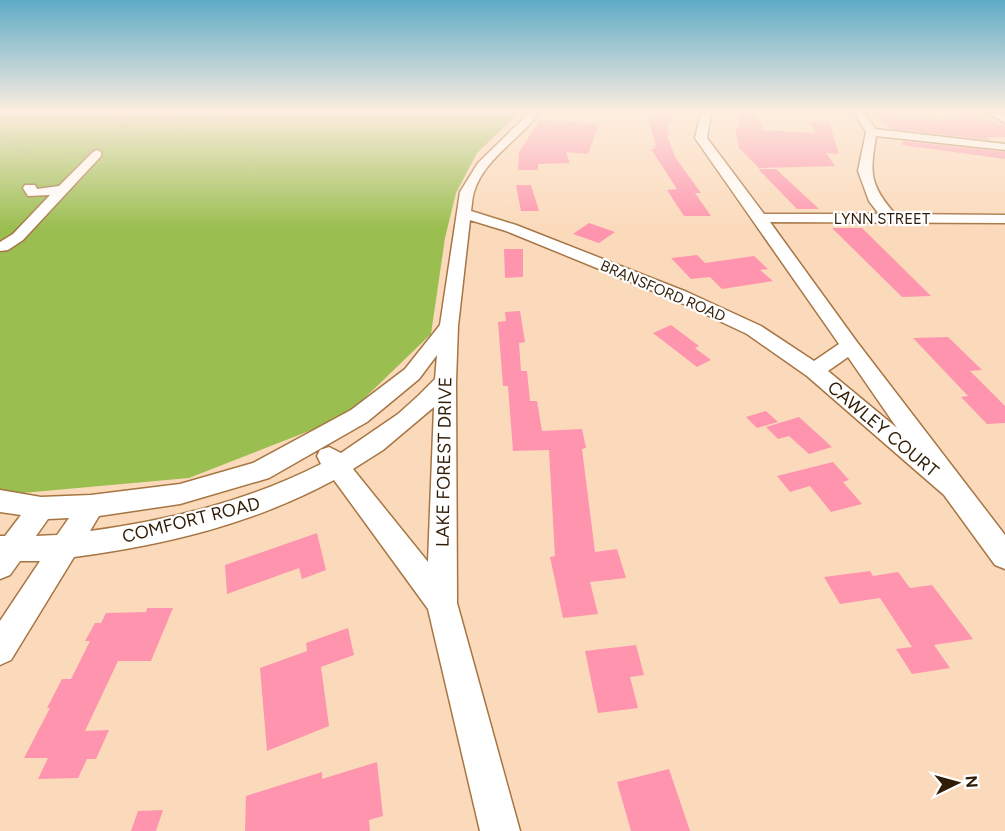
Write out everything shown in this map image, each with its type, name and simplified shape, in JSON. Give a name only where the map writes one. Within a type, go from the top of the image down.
[{"type":"street","name":"LAKE FOREST DRIVE","points":[[497,152],[482,166],[467,192],[463,213],[449,326],[445,381],[441,603],[500,831]]},
{"type":"street","points":[[710,152],[760,218],[952,488],[1005,556]]},
{"type":"street","points":[[867,152],[864,171],[876,201],[891,219]]},
{"type":"street","points":[[1,239],[18,237],[97,154]]},
{"type":"street","points":[[30,188],[33,193],[63,190]]},
{"type":"street","name":"BRANSFORD ROAD","points":[[463,213],[511,228],[681,296],[754,330],[814,370]]},
{"type":"street","name":"LYNN STREET","points":[[760,218],[1003,220]]},
{"type":"street","name":"COMFORT ROAD","points":[[0,501],[41,508],[91,506],[180,494],[260,471],[359,416],[412,374],[449,326]]},
{"type":"street","points":[[814,370],[850,346]]},
{"type":"street","name":"CAWLEY COURT","points":[[814,370],[952,488]]},
{"type":"street","name":"COMFORT ROAD","points":[[4,554],[157,532],[232,514],[272,500],[376,444],[409,419],[445,381]]},
{"type":"street","points":[[315,442],[338,466],[441,603]]},
{"type":"street","points":[[0,649],[91,506]]},
{"type":"street","points":[[4,554],[41,508]]},
{"type":"path","points":[[25,152],[34,158],[97,154],[99,152]]},
{"type":"green space","points":[[0,152],[478,152],[456,193],[445,238],[431,334],[345,417],[189,478],[0,495]]},
{"type":"building","points":[[519,152],[589,152],[588,154],[566,152],[570,163],[538,164],[538,170],[518,170]]},
{"type":"building","points":[[653,152],[673,152],[701,193],[695,193],[711,216],[684,216],[667,190],[677,189]]},
{"type":"building","points":[[743,152],[838,152],[839,154],[826,153],[835,166],[759,168]]},
{"type":"building","points":[[952,152],[1005,152],[1005,159]]},
{"type":"building","points":[[758,169],[776,169],[819,209],[797,209]]},
{"type":"building","points":[[516,185],[531,185],[539,211],[521,211]]},
{"type":"building","points":[[589,223],[615,232],[599,243],[573,234]]},
{"type":"building","points":[[832,228],[862,228],[931,296],[902,297]]},
{"type":"building","points":[[504,249],[523,249],[523,277],[505,278]]},
{"type":"building","points":[[697,255],[705,263],[754,256],[768,269],[760,270],[773,281],[722,289],[710,277],[691,279],[671,258]]},
{"type":"building","points":[[520,311],[525,342],[519,343],[521,371],[527,371],[530,401],[537,401],[542,431],[582,429],[586,448],[582,449],[595,552],[617,549],[626,578],[590,582],[598,614],[563,618],[550,557],[555,556],[549,450],[513,451],[508,386],[503,386],[498,322],[506,321],[505,312]]},
{"type":"building","points":[[671,325],[699,346],[695,348],[711,360],[697,367],[653,333]]},
{"type":"building","points":[[948,337],[982,370],[970,371],[1005,406],[1005,423],[987,424],[961,397],[968,396],[913,338]]},
{"type":"building","points":[[766,411],[778,422],[757,428],[746,417]]},
{"type":"building","points":[[799,417],[832,447],[809,454],[789,436],[778,439],[766,427]]},
{"type":"building","points":[[833,462],[849,480],[843,482],[862,504],[831,512],[810,486],[790,492],[777,476]]},
{"type":"building","points":[[317,533],[326,570],[302,579],[299,568],[227,594],[225,565]]},
{"type":"building","points":[[870,571],[873,576],[898,572],[910,588],[932,585],[973,639],[934,645],[950,668],[912,674],[896,649],[912,647],[880,598],[840,604],[824,577]]},
{"type":"building","points":[[147,608],[173,608],[151,661],[118,661],[85,731],[109,730],[96,759],[87,759],[78,778],[38,779],[48,758],[24,758],[62,679],[71,679],[90,641],[85,641],[95,623],[101,623],[106,613],[146,612]]},
{"type":"building","points":[[348,628],[354,655],[321,667],[329,726],[267,751],[260,668],[307,651],[306,643]]},
{"type":"building","points":[[636,645],[644,675],[630,677],[638,708],[598,713],[585,651]]},
{"type":"building","points":[[377,762],[383,816],[369,820],[370,831],[245,831],[246,796],[322,772],[322,779]]},
{"type":"building","points":[[669,769],[690,831],[631,831],[617,782]]},
{"type":"building","points":[[163,810],[156,831],[131,831],[138,811]]}]
